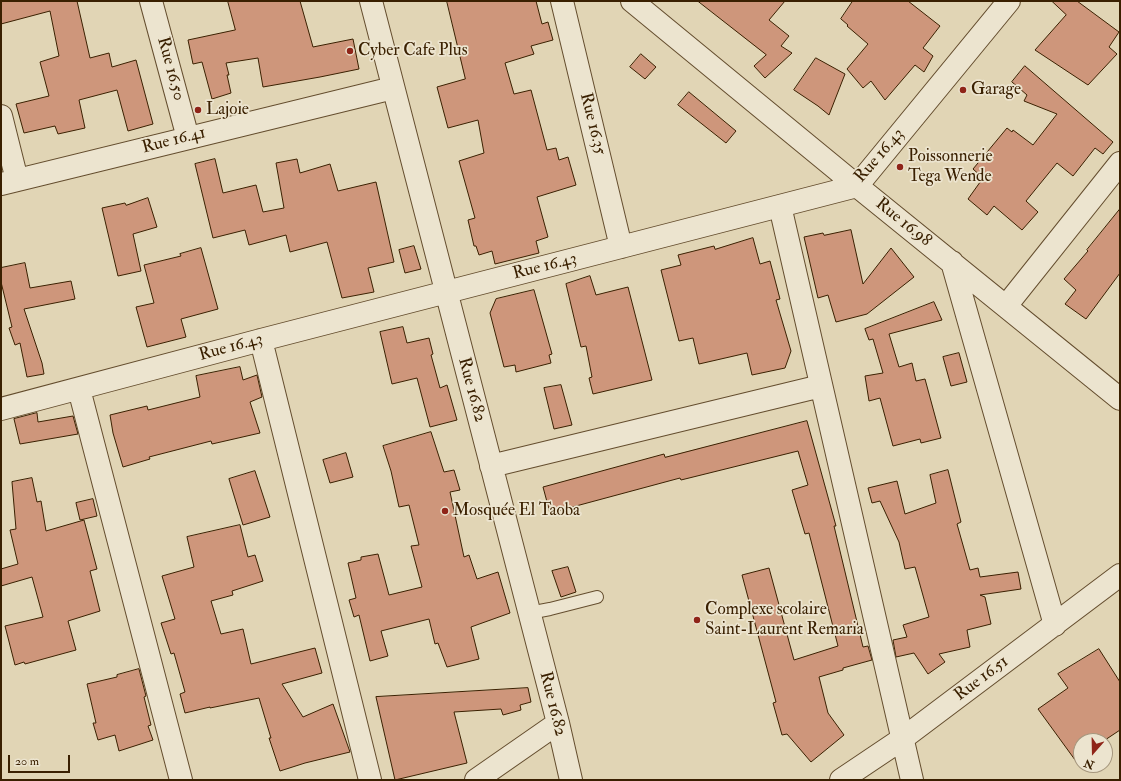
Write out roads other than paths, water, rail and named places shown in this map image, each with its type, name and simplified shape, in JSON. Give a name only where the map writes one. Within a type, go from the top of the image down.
[{"type":"street","name":"Rue 16.50","points":[[151,1],[188,138]]},
{"type":"street","name":"Rue 16.82","points":[[371,1],[558,723],[571,780]]},
{"type":"street","name":"Rue 16.35","points":[[562,1],[621,247]]},
{"type":"street","name":"Rue 16.98","points":[[632,1],[1120,399]]},
{"type":"street","name":"Rue 16.43","points":[[1,409],[261,340],[857,186],[1006,2]]},
{"type":"street","name":"Rue 16.41","points":[[9,182],[393,88]]},
{"type":"street","points":[[1,116],[9,182]]},
{"type":"street","points":[[1006,306],[1119,166]]},
{"type":"street","points":[[780,206],[912,780]]},
{"type":"street","points":[[952,262],[1055,624]]},
{"type":"street","points":[[261,340],[370,780]]},
{"type":"street","points":[[491,466],[821,386]]},
{"type":"street","points":[[79,389],[181,780]]},
{"type":"street","name":"Rue 16.51","points":[[841,780],[902,739],[1120,575]]},
{"type":"street","points":[[476,780],[558,723]]},
{"type":"lane","points":[[529,613],[597,597]]},
{"type":"place","name":"Cyber Cafe Plus","points":[[350,51]]},
{"type":"place","name":"Garage","points":[[963,90]]},
{"type":"place","name":"Lajoie","points":[[198,110]]},
{"type":"place","name":"Poissonnerie Tega Wende","points":[[900,167]]},
{"type":"place","name":"Mosquée El Taoba","points":[[445,511]]},
{"type":"place","name":"Complexe scolaire Saint-Laurent Remaria","points":[[697,620]]}]
